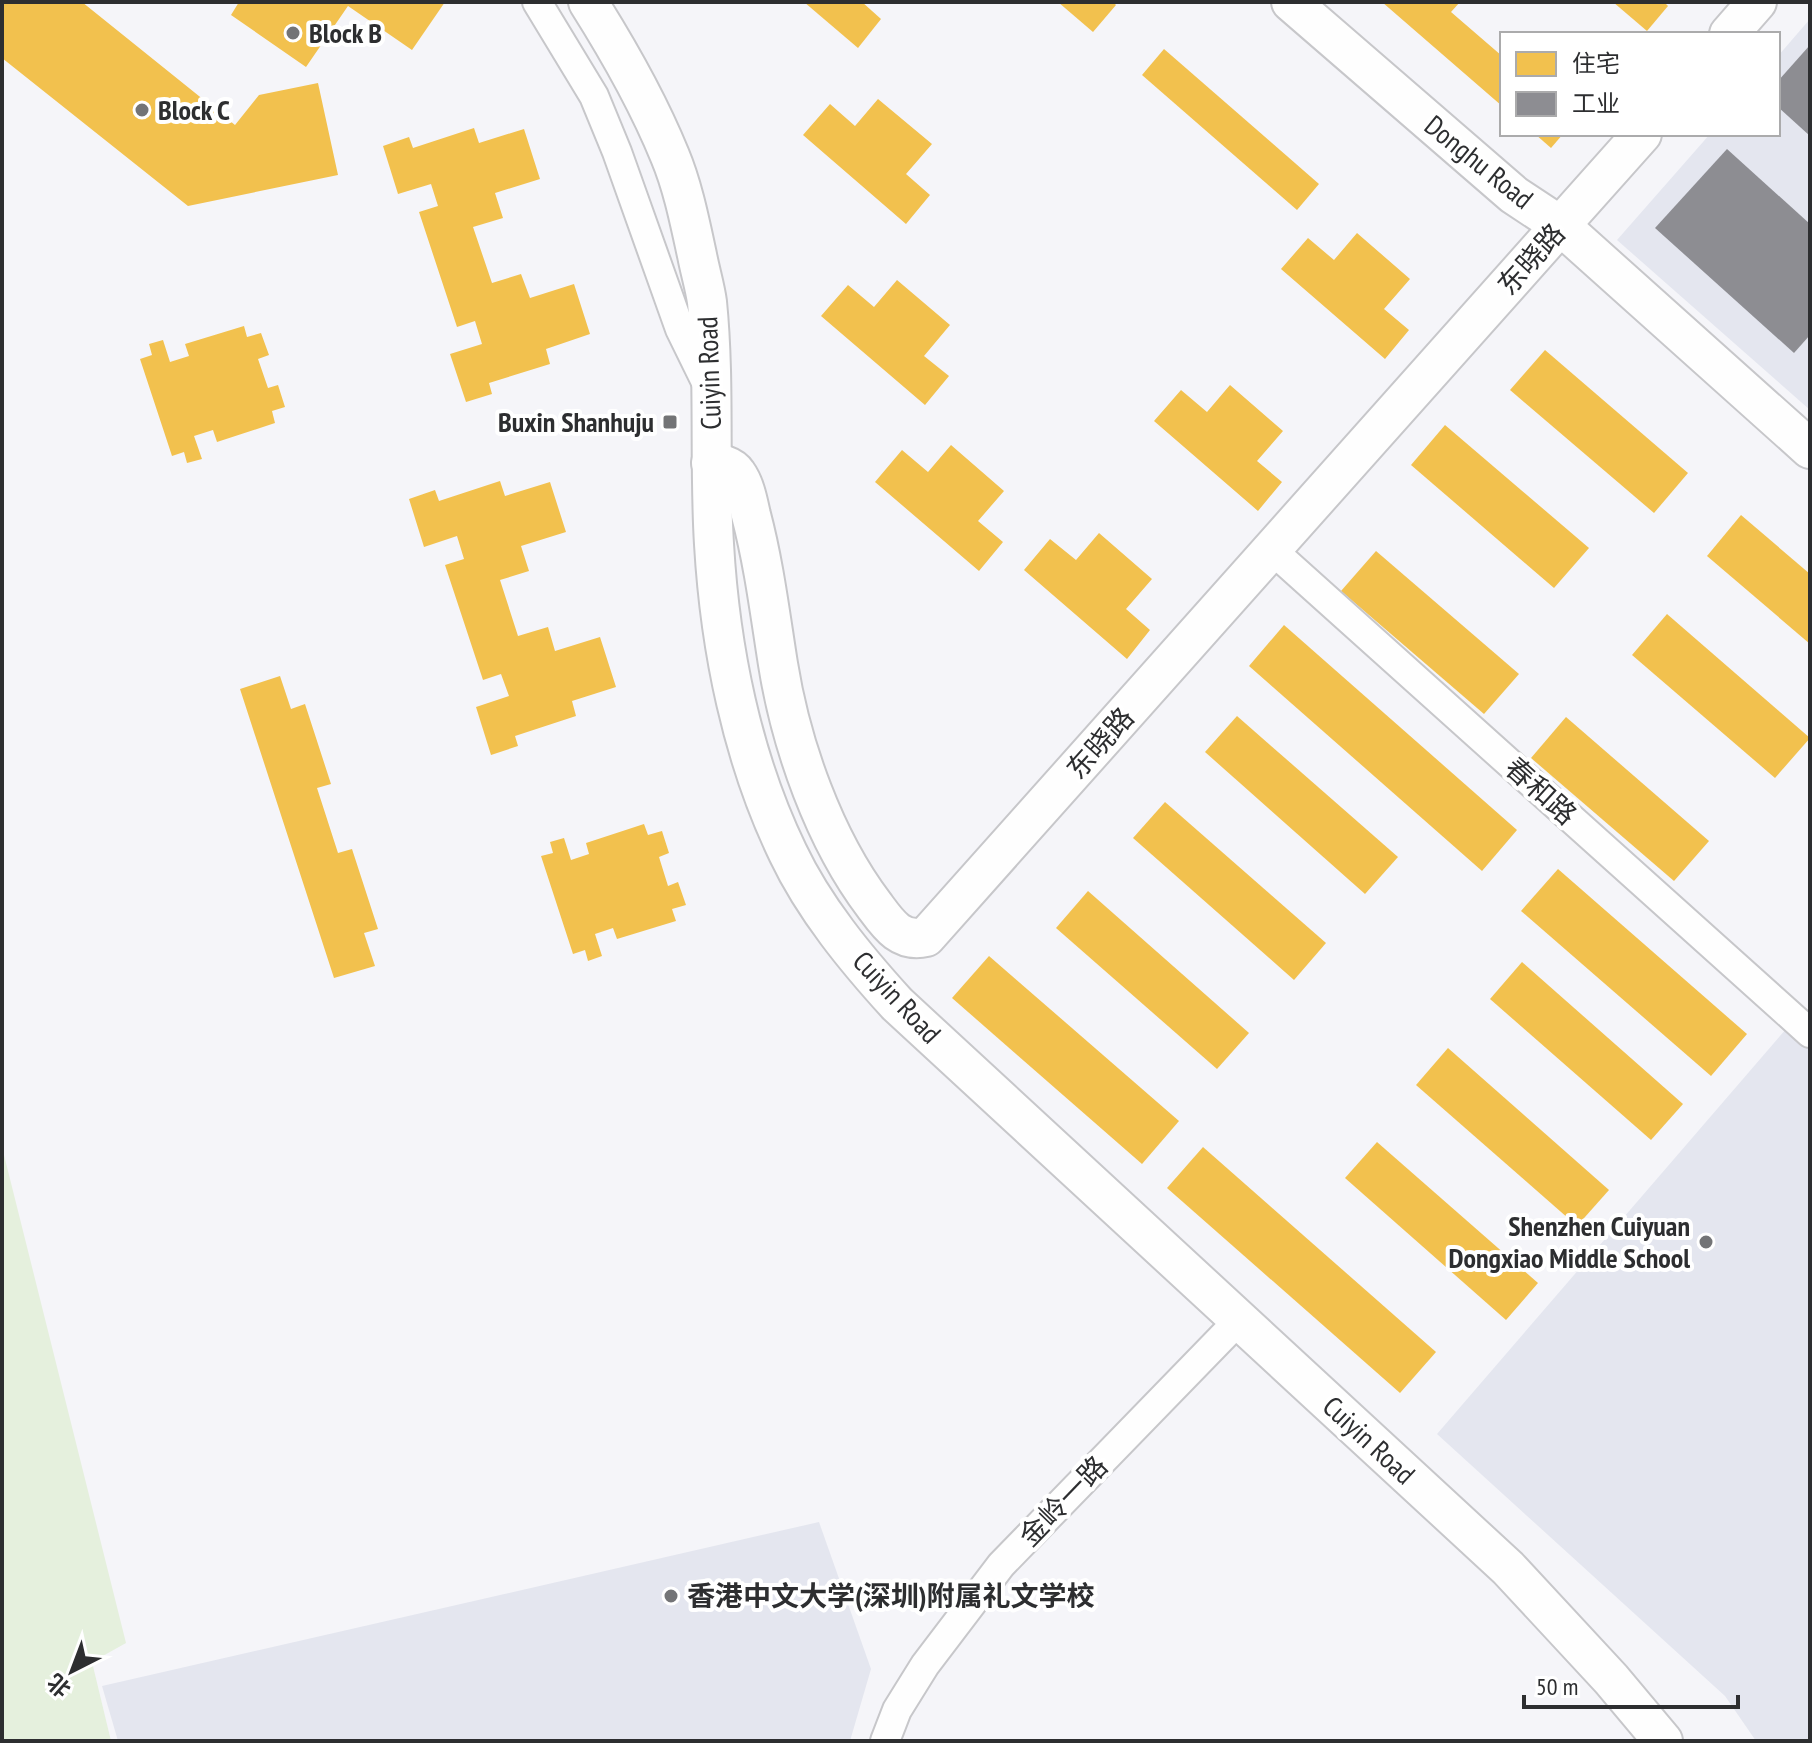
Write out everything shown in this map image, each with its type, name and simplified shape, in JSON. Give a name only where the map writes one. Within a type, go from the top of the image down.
[{"type":"street","points":[[537,2],[594,96],[680,329],[711,391]]},
{"type":"street","name":"Cuiyin Road","points":[[588,2],[638,87],[671,158],[692,233],[707,300],[714,546],[729,672],[748,744],[773,817],[788,854],[812,895],[870,974],[897,1004],[1508,1568],[1611,1679],[1663,1741]]},
{"type":"street","name":"Donghu Road","points":[[1291,2],[1514,195],[1561,226],[1810,449]]},
{"type":"street","points":[[1731,32],[1757,2]]},
{"type":"street","name":"东晓路","points":[[711,463],[726,465],[737,474],[746,496],[764,567],[778,668],[792,724],[828,828],[858,884],[890,926],[902,936],[914,939],[931,934],[1640,136]]},
{"type":"street","name":"春和路","points":[[1272,550],[1810,1033]]},
{"type":"street","name":"金岭一路","points":[[885,1741],[897,1710],[925,1665],[1001,1565],[1239,1320]]},
{"type":"shaded area","points":[[1810,19],[1810,410],[1617,240],[1708,136],[1780,136],[1780,54]]},
{"type":"shaded area","name":"Shenzhen Cuiyuan Dongxiao Middle School","points":[[1786,1029],[1810,1050],[1810,1741],[1756,1741],[1725,1696],[1437,1434]]},
{"type":"shaded area","name":"香港中文大学(深圳)附属礼文学校","points":[[819,1522],[871,1669],[850,1741],[118,1741],[102,1686]]},
{"type":"green space","points":[[2,1147],[126,1643],[92,1662],[111,1741],[2,1741]]},
{"type":"building: 住宅","name":"Block C","points":[[2,2],[82,2],[235,125],[259,95],[318,83],[338,175],[188,206],[2,58]]},
{"type":"building: 住宅","name":"Block B","points":[[239,2],[445,2],[412,50],[348,6],[306,67],[231,15]]},
{"type":"building: 住宅","points":[[804,2],[862,2],[881,19],[858,48]]},
{"type":"building: 住宅","points":[[1058,2],[1113,2],[1116,5],[1093,32]]},
{"type":"building: 住宅","points":[[1382,2],[1460,2],[1451,12],[1500,54],[1500,104]]},
{"type":"building: 住宅","points":[[1613,2],[1664,2],[1668,6],[1647,31]]},
{"type":"building: 住宅","points":[[1164,49],[1319,184],[1297,210],[1142,75]]},
{"type":"building: 住宅","points":[[878,99],[932,144],[906,174],[930,195],[906,224],[803,135],[830,104],[855,126]]},
{"type":"building: 住宅","points":[[474,128],[479,143],[524,129],[540,179],[495,193],[503,218],[473,227],[492,283],[521,274],[530,298],[574,284],[590,334],[546,349],[550,364],[489,383],[492,394],[466,402],[450,354],[482,344],[475,321],[457,327],[419,212],[438,206],[431,184],[398,194],[383,146],[409,137],[413,148]]},
{"type":"building: 住宅","points":[[1537,136],[1561,136],[1551,148]]},
{"type":"building: 住宅","points":[[1357,233],[1410,279],[1384,309],[1409,330],[1385,359],[1281,269],[1308,238],[1334,260]]},
{"type":"building: 住宅","points":[[897,280],[950,325],[924,356],[949,376],[925,405],[821,316],[848,285],[874,307]]},
{"type":"building: 住宅","points":[[244,326],[247,337],[261,333],[269,355],[258,359],[268,388],[278,385],[285,407],[272,411],[275,423],[217,442],[213,430],[194,436],[202,459],[187,463],[184,452],[172,456],[140,359],[152,355],[149,344],[163,340],[170,362],[189,356],[185,344]]},
{"type":"building: 住宅","points":[[1545,350],[1688,473],[1654,513],[1510,390]]},
{"type":"building: 住宅","points":[[1230,385],[1283,431],[1257,461],[1282,482],[1258,511],[1154,421],[1181,390],[1207,412]]},
{"type":"building: 住宅","points":[[1445,425],[1589,548],[1554,588],[1411,465]]},
{"type":"building: 住宅","points":[[951,445],[1004,491],[978,521],[1003,542],[979,571],[875,482],[902,450],[928,472]]},
{"type":"building: 住宅","points":[[500,481],[505,496],[550,482],[566,532],[521,546],[529,571],[500,580],[518,636],[548,627],[555,651],[600,637],[616,687],[572,701],[576,716],[515,736],[518,746],[491,755],[476,707],[509,696],[501,674],[483,680],[445,565],[464,559],[457,536],[424,547],[409,499],[435,490],[439,501]]},
{"type":"building: 住宅","points":[[1741,515],[1810,574],[1810,644],[1707,556]]},
{"type":"building: 住宅","points":[[1099,533],[1152,579],[1126,609],[1150,630],[1127,659],[1024,570],[1050,539],[1076,560]]},
{"type":"building: 住宅","points":[[1376,551],[1519,674],[1484,714],[1341,591]]},
{"type":"building: 住宅","points":[[1667,614],[1810,738],[1775,778],[1632,655]]},
{"type":"building: 住宅","points":[[1284,625],[1517,830],[1482,871],[1249,666]]},
{"type":"building: 住宅","points":[[280,676],[291,709],[305,704],[331,784],[317,788],[338,853],[352,849],[378,929],[364,933],[375,966],[334,978],[240,689]]},
{"type":"building: 住宅","points":[[1237,716],[1398,857],[1365,894],[1205,752]]},
{"type":"building: 住宅","points":[[1566,717],[1709,841],[1674,881],[1531,758]]},
{"type":"building: 住宅","points":[[1165,802],[1326,943],[1294,980],[1133,838]]},
{"type":"building: 住宅","points":[[644,824],[648,835],[662,831],[669,853],[659,857],[668,886],[678,882],[686,905],[672,909],[676,921],[617,939],[613,928],[595,934],[602,956],[588,961],[585,950],[573,954],[541,856],[553,853],[550,842],[564,838],[571,860],[589,854],[586,843]]},
{"type":"building: 住宅","points":[[1558,869],[1747,1034],[1711,1076],[1521,911]]},
{"type":"building: 住宅","points":[[1088,891],[1249,1033],[1217,1069],[1056,928]]},
{"type":"building: 住宅","points":[[989,956],[1179,1121],[1142,1164],[952,998]]},
{"type":"building: 住宅","points":[[1522,962],[1683,1104],[1651,1140],[1490,999]]},
{"type":"building: 住宅","points":[[1448,1048],[1609,1190],[1577,1226],[1416,1085]]},
{"type":"building: 住宅","points":[[1377,1142],[1538,1283],[1506,1320],[1345,1178]]},
{"type":"building: 住宅","points":[[1203,1147],[1436,1352],[1400,1393],[1167,1188]]},
{"type":"building: 工业","points":[[1810,45],[1810,136],[1780,109],[1780,79]]},
{"type":"building: 工业","points":[[1727,149],[1810,224],[1810,335],[1794,353],[1655,228]]},
{"type":"place","name":"Block B","points":[[293,33]]},
{"type":"place","name":"Block C","points":[[142,110]]},
{"type":"place","name":"Buxin Shanhuju","points":[[670,422]]},
{"type":"place","name":"Shenzhen Cuiyuan Dongxiao Middle School","points":[[1706,1242]]},
{"type":"place","name":"香港中文大学(深圳)附属礼文学校","points":[[671,1596]]}]
